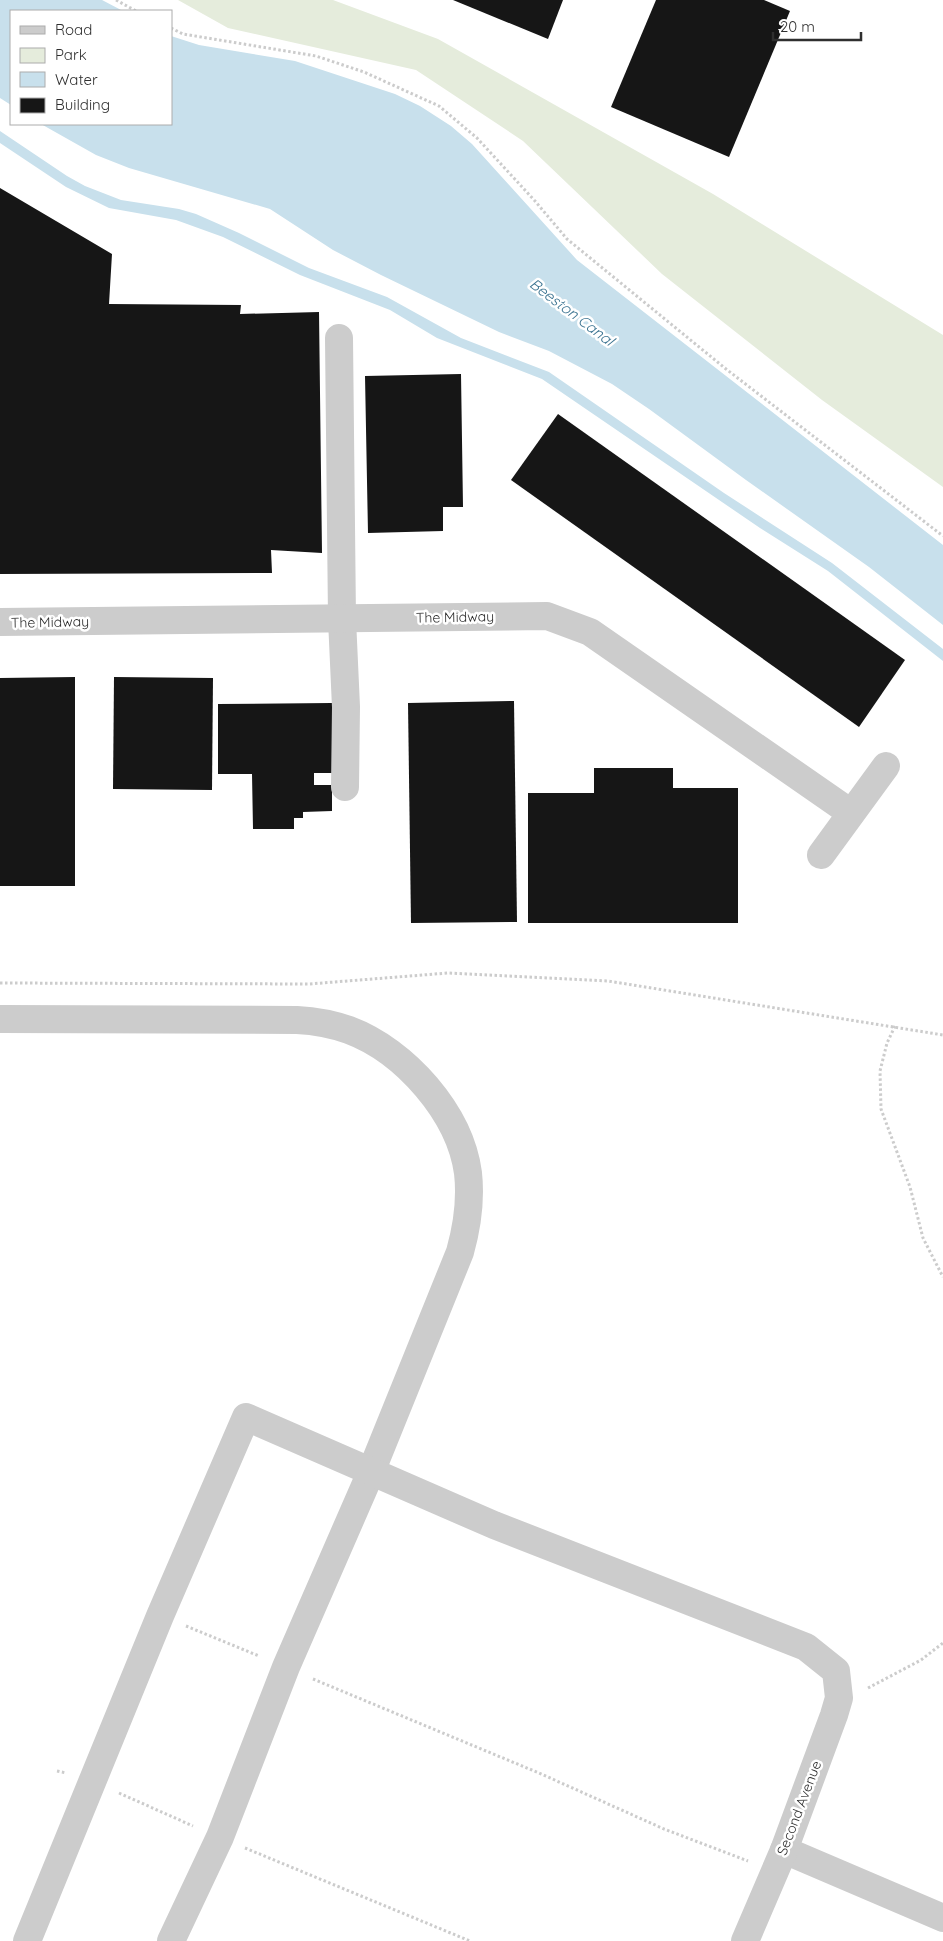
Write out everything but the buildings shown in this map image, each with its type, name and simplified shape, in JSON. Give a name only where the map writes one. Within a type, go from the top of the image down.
[{"type":"street","points":[[338,338],[342,619],[346,707],[345,787]]},
{"type":"street","name":"The Midway","points":[[0,622],[547,616],[590,632],[851,813]]},
{"type":"street","points":[[822,855],[886,766]]},
{"type":"street","points":[[0,1019],[297,1020],[322,1022],[349,1030],[370,1040],[391,1054],[413,1072],[434,1096],[451,1122],[461,1146],[468,1172],[469,1203],[460,1252],[371,1472],[286,1667],[220,1837],[171,1941]]},
{"type":"street","points":[[27,1941],[91,1781],[246,1417],[371,1472]]},
{"type":"street","name":"Second Avenue","points":[[371,1472],[494,1525],[806,1647],[836,1670],[839,1698],[834,1715],[779,1860],[745,1941]]},
{"type":"street","points":[[779,1860],[943,1918]]},
{"type":"path","points":[[116,0],[134,10]]},
{"type":"path","points":[[172,28],[183,34],[316,56],[364,72],[439,106],[477,138],[567,239],[726,369],[943,536]]},
{"type":"path","points":[[0,983],[309,984],[457,973],[608,981],[943,1035]]},
{"type":"path","points":[[895,1026],[887,1042],[880,1071],[881,1109],[910,1187],[923,1238],[943,1277]]},
{"type":"path","points":[[160,1616],[539,1773],[664,1829],[779,1860]]},
{"type":"path","points":[[839,1698],[862,1692],[885,1677],[921,1660],[943,1643]]},
{"type":"path","points":[[57,1770],[91,1781],[281,1864],[470,1941]]},
{"type":"green space","points":[[178,0],[333,0],[438,39],[713,194],[943,335],[943,487],[822,400],[662,274],[523,141],[416,70],[228,28]]},
{"type":"water","points":[[0,0],[102,0],[121,10],[10,10],[10,104],[0,98]]},
{"type":"water","name":"Beeston Canal","points":[[172,36],[199,45],[295,61],[395,94],[420,106],[451,126],[472,144],[577,260],[943,545],[943,625],[869,567],[612,384],[549,351],[499,332],[381,275],[333,250],[270,209],[129,168],[96,155],[43,125],[172,125]]},
{"type":"water","points":[[0,131],[85,186],[121,200],[179,209],[196,214],[309,268],[387,297],[461,338],[549,372],[724,493],[832,563],[943,649],[943,661],[828,571],[760,528],[542,379],[437,338],[390,310],[300,275],[223,237],[176,220],[109,208],[66,187],[0,143]]}]
